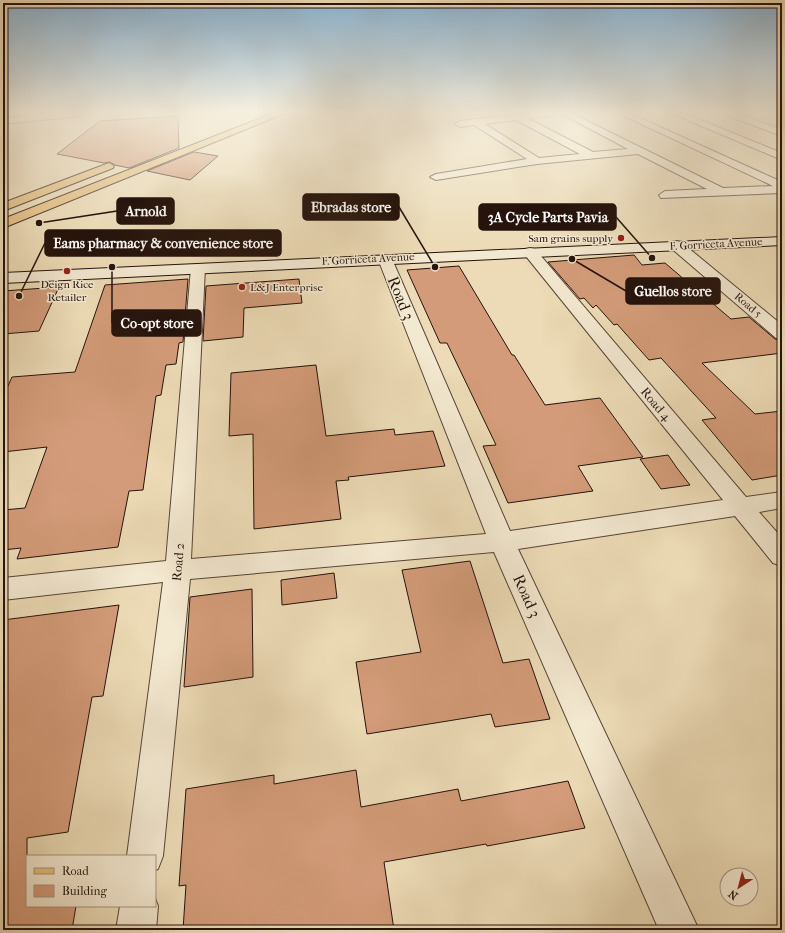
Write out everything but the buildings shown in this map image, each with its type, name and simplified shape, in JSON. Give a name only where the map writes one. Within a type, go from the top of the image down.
[{"type":"main road","points":[[3,224],[159,157]]},
{"type":"main road","points":[[3,207],[122,160]]},
{"type":"street","points":[[530,157],[537,161]]},
{"type":"street","points":[[436,177],[537,161],[576,157]]},
{"type":"street","points":[[649,157],[721,192]]},
{"type":"street","points":[[714,157],[780,188]]},
{"type":"street","points":[[665,195],[780,188]]},
{"type":"street","name":"F. Gorriceta Avenue","points":[[3,278],[782,241]]},
{"type":"street","name":"Road 5","points":[[676,245],[782,334]]},
{"type":"street","name":"Road 4","points":[[530,252],[782,556]]},
{"type":"street","name":"Road 3","points":[[385,259],[502,542],[679,930]]},
{"type":"street","name":"Road 2","points":[[145,855],[178,570],[198,268]]},
{"type":"street","points":[[3,589],[178,570],[502,542],[740,505],[782,500]]},
{"type":"street","points":[[136,930],[139,907]]},
{"type":"place","name":"Arnold","points":[[39,223]]},
{"type":"place","name":"Sam grains supply","points":[[621,238]]},
{"type":"place","name":"3A Cycle Parts Pavia","points":[[652,258]]},
{"type":"place","name":"Guellos store","points":[[572,259]]},
{"type":"place","name":"Co-opt store","points":[[112,267]]},
{"type":"place","name":"Ebradas store","points":[[435,267]]},
{"type":"place","name":"Deign Rice Retailer","points":[[67,271]]},
{"type":"place","name":"L&J Enterprise","points":[[242,287]]},
{"type":"place","name":"Eams pharmacy & convenience store","points":[[19,296]]}]
